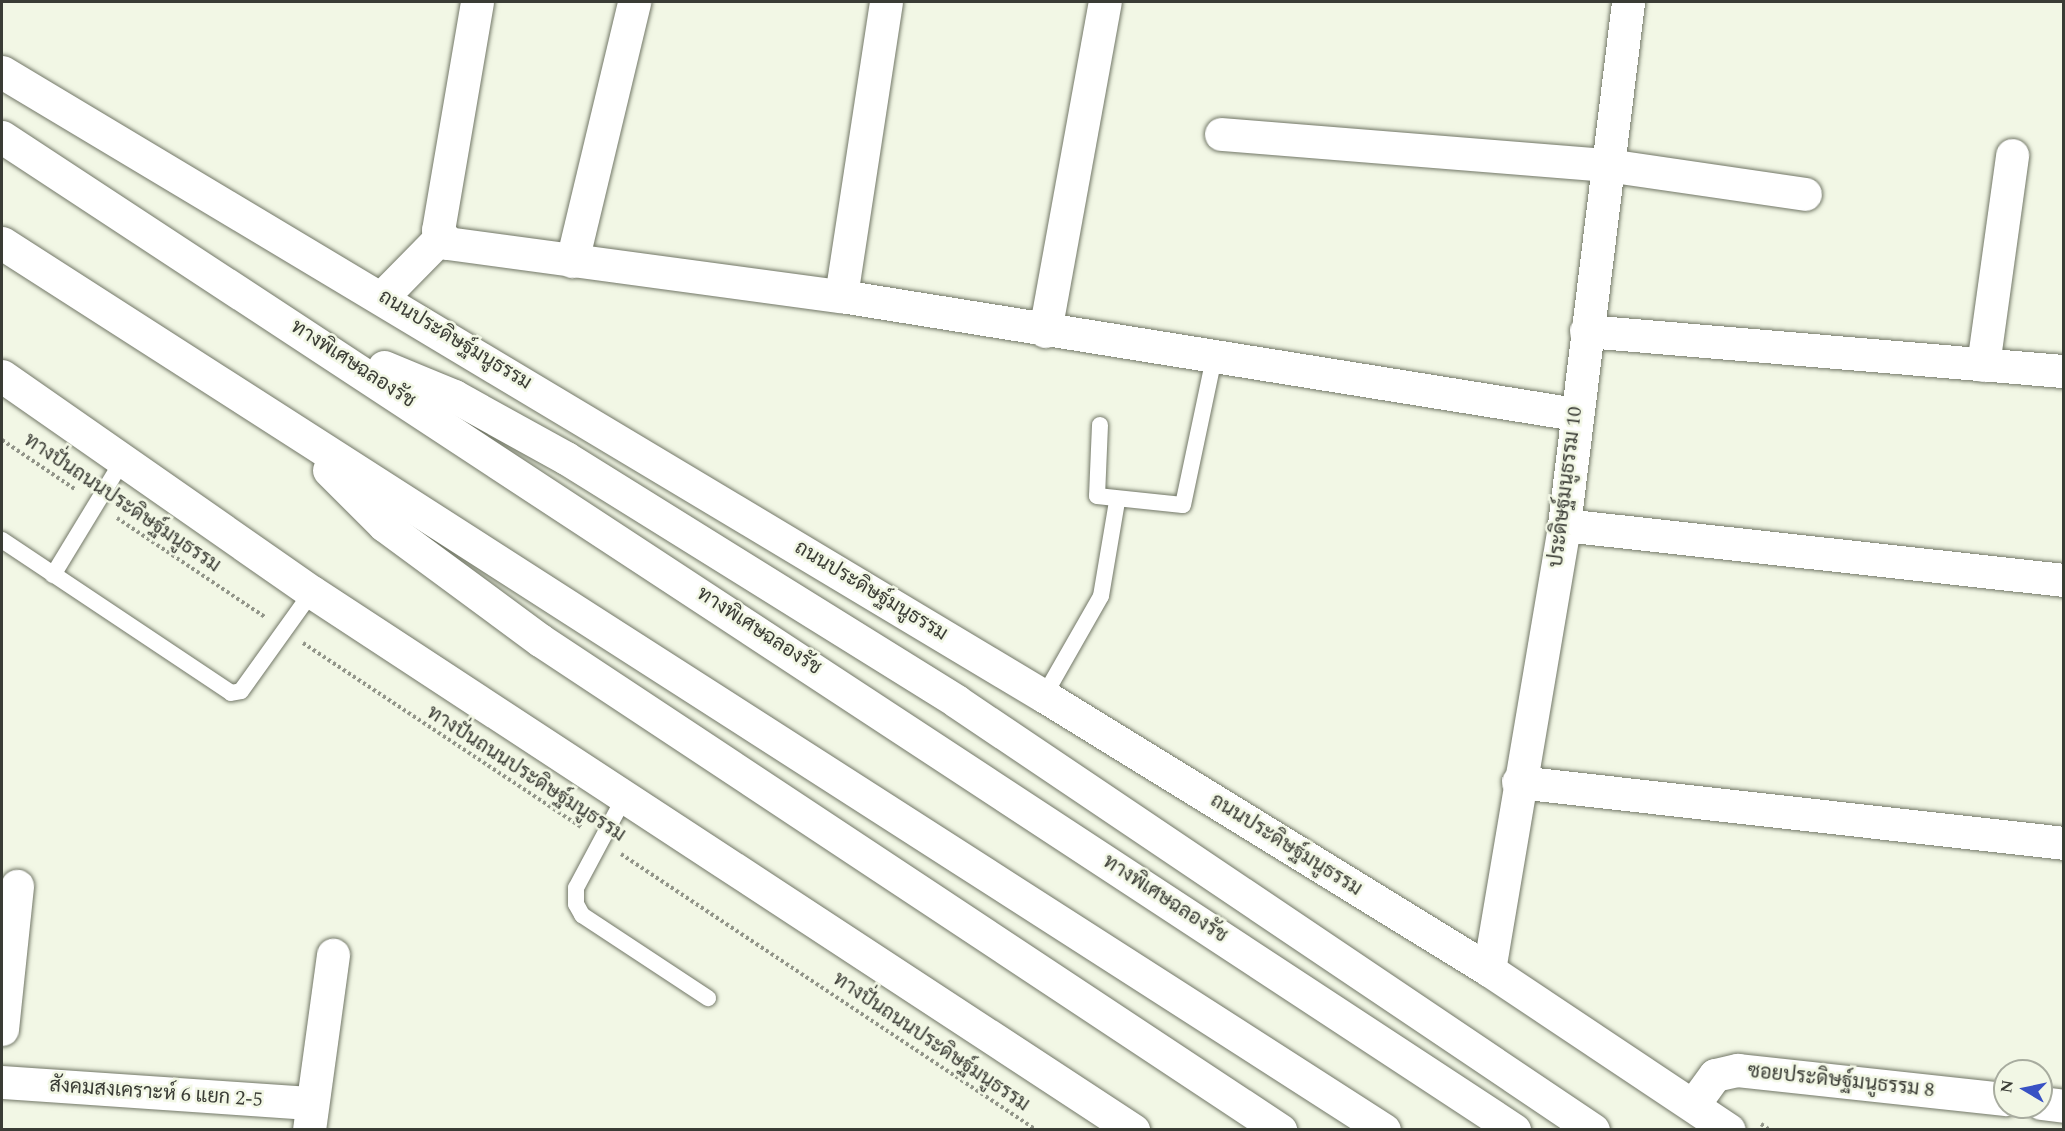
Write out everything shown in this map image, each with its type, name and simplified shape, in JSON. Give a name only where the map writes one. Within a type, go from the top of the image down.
[{"type":"main road","points":[[383,296],[440,238],[477,2]]},
{"type":"main road","points":[[572,261],[634,2]]},
{"type":"main road","points":[[841,296],[886,2]]},
{"type":"main road","points":[[1046,331],[1105,2]]},
{"type":"main road","name":"ประดิษฐ์มนูธรรม 10","points":[[1489,970],[1518,783],[1564,525],[1575,414],[1628,2]]},
{"type":"main road","name":"ถนนประดิษฐ์มนูธรรม","points":[[2,72],[383,296],[1044,696],[1489,970],[1729,1130]]},
{"type":"main road","points":[[1221,134],[1607,165],[1805,194]]},
{"type":"main road","name":"ทางพิเศษฉลองรัช","points":[[2,137],[331,349],[1514,1130]]},
{"type":"main road","points":[[1983,365],[2012,155]]},
{"type":"main road","points":[[440,238],[460,246],[841,296],[1046,331],[1575,414]]},
{"type":"main road","points":[[2,243],[307,441],[1384,1130]]},
{"type":"main road","points":[[1586,332],[2064,372]]},
{"type":"main road","points":[[331,349],[454,396],[681,528],[956,702],[1593,1130]]},
{"type":"main road","points":[[2,376],[312,592],[1133,1130]]},
{"type":"main road","points":[[307,441],[336,479],[384,525],[540,640],[1280,1130]]},
{"type":"main road","points":[[1564,525],[2064,580]]},
{"type":"main road","points":[[1518,783],[2064,843]]},
{"type":"main road","points":[[2,1029],[16,886]]},
{"type":"main road","points":[[310,1116],[333,955]]},
{"type":"main road","name":"ซอยประดิษฐ์มนูธรรม 8","points":[[1693,1105],[1715,1075],[1737,1070],[1993,1098]]},
{"type":"main road","name":"สังคมสงเคราะห์ 6 แยก 2-5","points":[[2,1082],[310,1116]]},
{"type":"lane","points":[[1100,425],[1094,486],[1097,496],[1117,501],[1183,505],[1214,358]]},
{"type":"lane","points":[[53,575],[123,460]]},
{"type":"lane","points":[[1044,696],[1101,596],[1117,501]]},
{"type":"lane","points":[[2,540],[231,693],[241,691],[312,592]]},
{"type":"lane","points":[[624,798],[576,888],[582,915],[708,999]]},
{"type":"path","name":"ทางปั่นถนนประดิษฐ์มนูธรรม","points":[[2,440],[1036,1130]]}]
